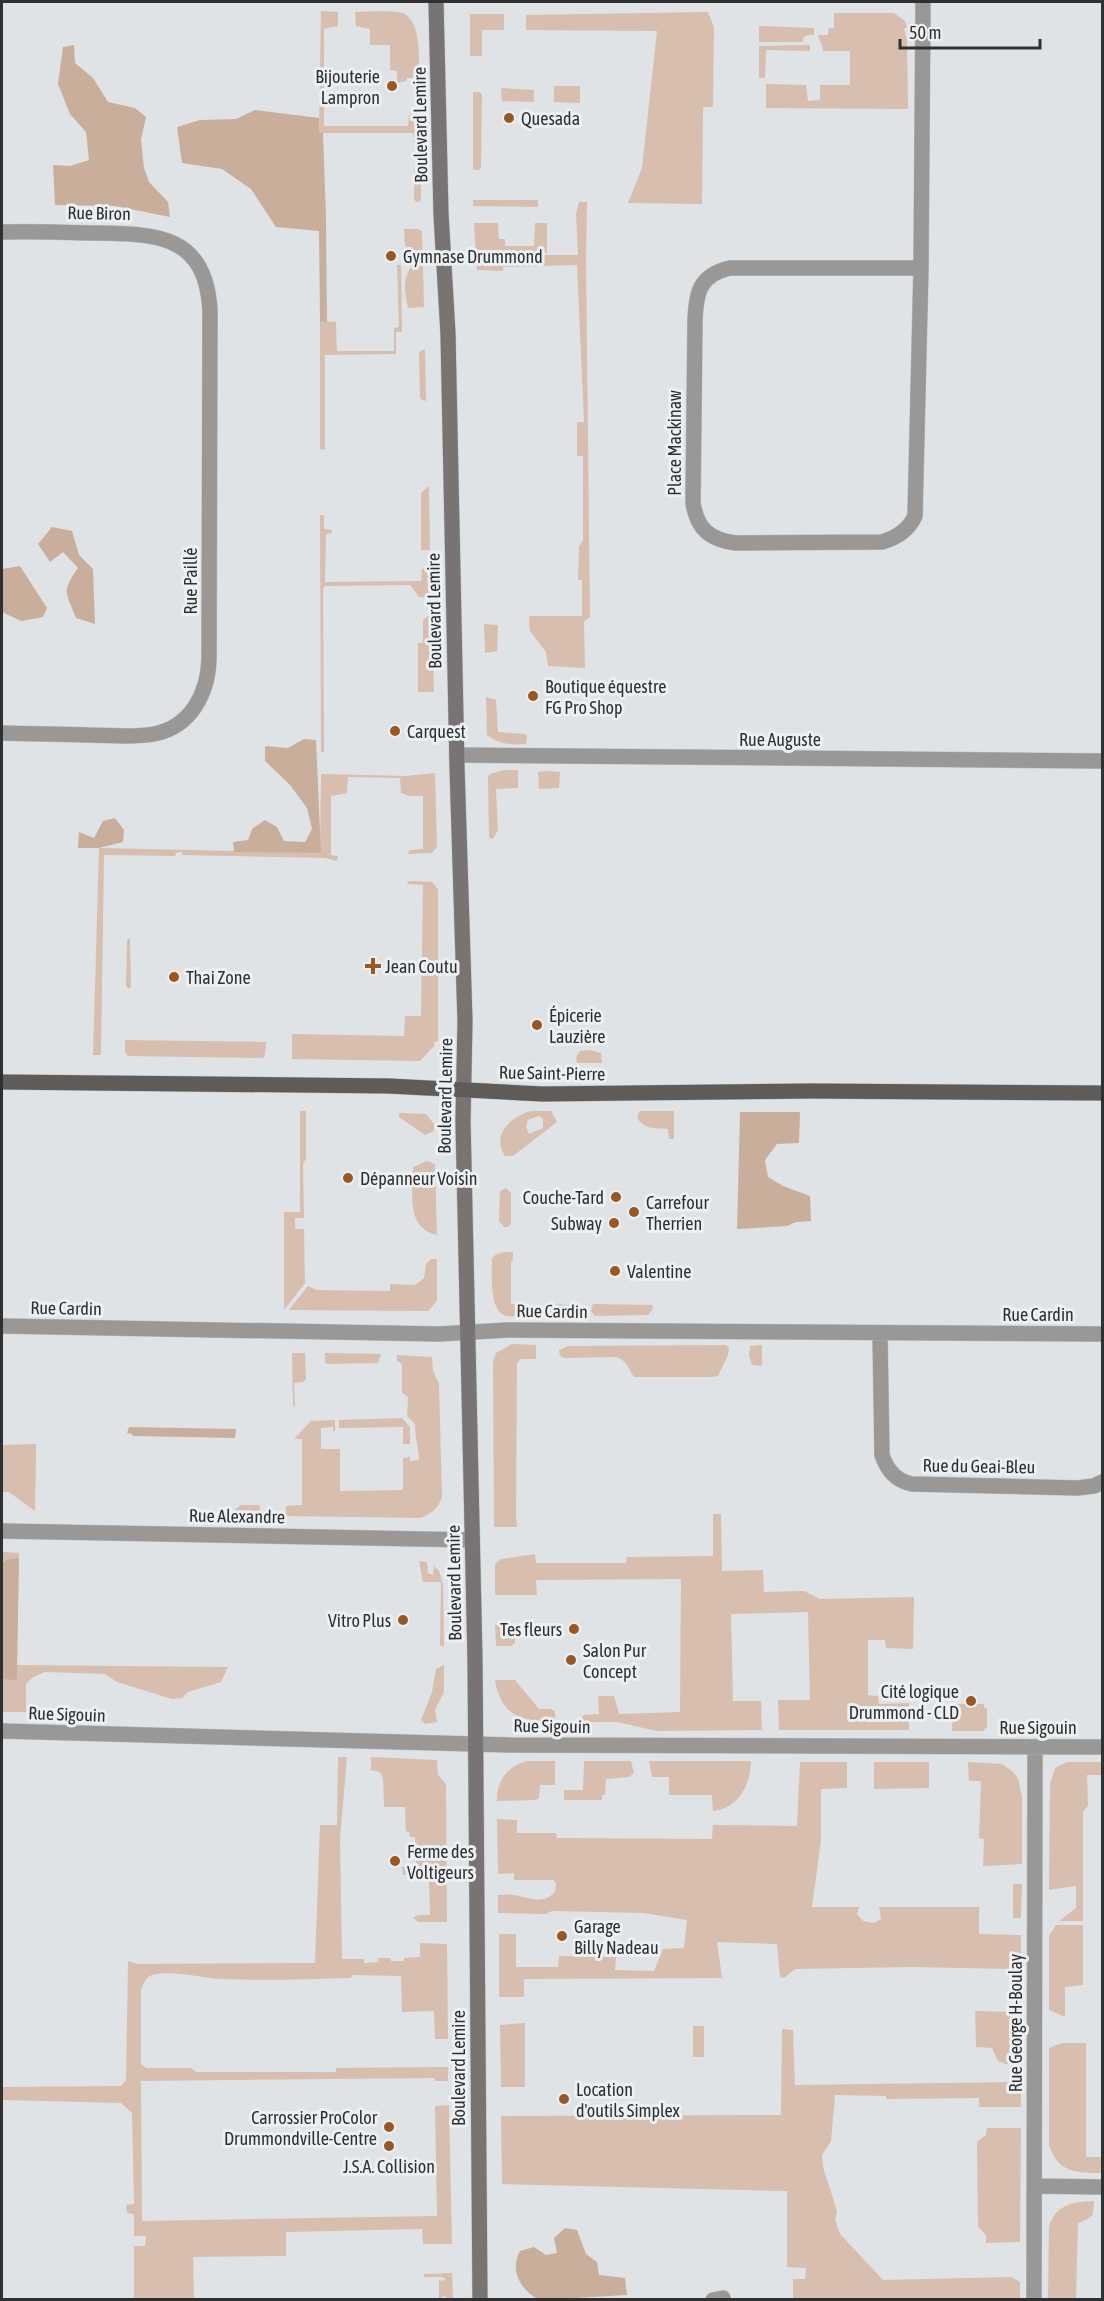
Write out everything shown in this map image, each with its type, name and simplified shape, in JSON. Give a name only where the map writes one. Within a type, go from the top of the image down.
[{"type":"main road","name":"Boulevard Lemire","points":[[436,2],[441,214],[448,334],[456,756],[465,1021],[464,1090],[475,1744],[480,2300]]},
{"type":"main road","name":"Rue Saint-Pierre","points":[[2,1082],[398,1087],[542,1094],[813,1091],[1102,1093]]},
{"type":"street","name":"Place Mackinaw","points":[[921,268],[730,268],[709,276],[701,285],[697,295],[695,321],[693,503],[695,516],[705,533],[736,543],[882,542],[899,535],[912,524],[916,507],[921,268],[923,2]]},
{"type":"street","name":"Rue Biron","points":[[2,232],[140,234],[169,240],[189,255]]},
{"type":"street","name":"Rue Paillé","points":[[2,733],[126,736],[157,734],[170,728],[190,713],[199,703],[205,691],[209,678],[210,659],[210,311],[209,293],[203,276],[189,255]]},
{"type":"street","name":"Rue Auguste","points":[[456,756],[1102,761]]},
{"type":"street","name":"Rue Cardin","points":[[2,1326],[432,1334],[508,1330],[1102,1334]]},
{"type":"street","name":"Rue du Geai-Bleu","points":[[880,1334],[882,1455],[887,1467],[900,1480],[912,1485],[1077,1488],[1094,1486],[1102,1482]]},
{"type":"street","name":"Rue Alexandre","points":[[2,1531],[472,1540]]},
{"type":"street","name":"Rue Sigouin","points":[[2,1731],[475,1744],[1102,1747]]},
{"type":"street","name":"Rue George H-Boulay","points":[[1034,2300],[1035,1747]]},
{"type":"street","points":[[1035,2186],[1102,2187]]},
{"type":"shaded area","points":[[321,11],[338,12],[338,26],[324,29],[324,126],[408,126],[411,113],[419,113],[420,148],[415,148],[413,133],[319,133]]},
{"type":"shaded area","points":[[355,12],[397,12],[409,18],[414,26],[419,50],[419,95],[414,96],[413,78],[397,83],[397,71],[390,70],[390,45],[370,45],[370,29],[356,26]]},
{"type":"shaded area","points":[[708,12],[714,27],[713,107],[703,107],[702,204],[628,203],[642,168],[657,31],[526,30],[526,15]]},
{"type":"shaded area","points":[[834,13],[894,13],[905,21],[908,109],[766,108],[766,84],[806,85],[808,101],[820,100],[820,85],[850,85],[850,51],[823,51],[818,35],[828,35],[829,28],[834,28]]},
{"type":"shaded area","points":[[470,14],[504,14],[504,30],[482,30],[482,56],[470,56]]},
{"type":"shaded area","points":[[759,26],[814,28],[814,35],[807,35],[803,38],[803,42],[759,42]]},
{"type":"shaded area","points":[[74,45],[75,63],[93,78],[108,102],[135,108],[146,117],[141,140],[144,168],[149,182],[168,202],[170,217],[115,206],[55,205],[53,165],[70,166],[89,160],[86,132],[70,114],[58,84],[63,47]]},
{"type":"shaded area","points":[[810,45],[810,51],[766,50],[765,78],[759,78],[759,46]]},
{"type":"shaded area","points":[[554,86],[580,86],[580,103],[554,102]]},
{"type":"shaded area","points":[[501,88],[534,90],[534,102],[502,101]]},
{"type":"shaded area","points":[[473,92],[482,94],[481,167],[479,170],[473,170]]},
{"type":"shaded area","points":[[255,110],[319,118],[319,133],[323,133],[327,322],[320,321],[319,231],[276,227],[251,189],[222,169],[182,163],[177,127],[200,120],[236,119]]},
{"type":"shaded area","points":[[421,166],[421,201],[417,202],[414,200],[414,169]]},
{"type":"shaded area","points":[[473,200],[538,200],[538,207],[473,206]]},
{"type":"shaded area","points":[[579,202],[587,202],[590,617],[584,622],[585,668],[548,666],[546,652],[530,631],[529,616],[582,616],[582,580],[578,580],[579,547],[583,540],[583,456],[577,456],[577,422],[584,422],[577,265],[503,267],[503,271],[477,270],[474,223],[498,223],[499,239],[505,239],[505,246],[534,246],[535,223],[547,223],[547,253],[512,253],[511,255],[578,255],[576,214]]},
{"type":"shaded area","points":[[404,229],[422,231],[424,307],[408,308],[405,282],[411,267]]},
{"type":"shaded area","points":[[397,265],[401,265],[402,332],[396,332],[396,354],[325,355],[325,450],[320,449],[320,321],[336,322],[337,351],[394,351],[394,328],[399,327]]},
{"type":"shaded area","points":[[425,349],[426,401],[420,397],[419,352]]},
{"type":"shaded area","points":[[429,486],[430,550],[421,550],[421,493]]},
{"type":"shaded area","points":[[320,515],[324,515],[324,529],[332,530],[332,533],[326,534],[325,582],[421,581],[422,569],[431,569],[432,598],[419,597],[410,585],[325,586],[323,589],[324,752],[321,752]]},
{"type":"shaded area","points":[[52,527],[72,531],[79,555],[93,569],[95,624],[76,618],[68,597],[69,582],[78,568],[63,552],[50,562],[38,544]]},
{"type":"shaded area","points":[[20,566],[47,608],[43,617],[21,621],[2,612],[2,569]]},
{"type":"shaded area","points":[[432,616],[434,692],[418,692],[418,643],[423,643],[423,620]]},
{"type":"shaded area","points":[[484,624],[498,625],[497,651],[485,653]]},
{"type":"shaded area","points":[[486,697],[496,700],[498,732],[525,734],[526,744],[506,744],[487,735]]},
{"type":"shaded area","points":[[304,739],[316,740],[321,853],[234,852],[233,842],[248,840],[252,829],[265,820],[277,827],[284,841],[305,842],[312,829],[307,808],[290,785],[265,761],[265,746],[288,748]]},
{"type":"shaded area","points":[[504,770],[518,770],[518,788],[496,789],[498,830],[493,839],[489,838],[488,777],[490,774]]},
{"type":"shaded area","points":[[538,772],[560,772],[559,788],[539,789]]},
{"type":"shaded area","points":[[435,773],[437,847],[432,853],[408,853],[410,850],[423,849],[423,796],[409,796],[401,793],[400,778],[348,777],[347,793],[331,796],[331,855],[338,856],[337,861],[325,858],[182,855],[182,852],[176,853],[175,856],[104,855],[101,1055],[93,1055],[99,848],[320,853],[321,774],[406,776]]},
{"type":"shaded area","points":[[115,818],[124,830],[123,842],[99,848],[78,848],[79,832],[94,838],[103,821]]},
{"type":"shaded area","points":[[407,882],[432,882],[438,889],[438,1041],[434,1042],[434,1046],[420,1061],[292,1059],[292,1034],[404,1036],[405,1016],[421,1016],[423,885]]},
{"type":"shaded area","points":[[130,938],[131,986],[129,989],[126,986],[127,940]]},
{"type":"shaded area","points":[[125,1040],[266,1042],[263,1058],[128,1056],[125,1052]]},
{"type":"shaded area","points":[[590,1050],[601,1053],[602,1063],[577,1063],[576,1057],[580,1051]]},
{"type":"shaded area","points":[[300,1111],[306,1111],[306,1159],[303,1164],[304,1218],[295,1218],[295,1229],[304,1229],[305,1283],[284,1310],[284,1212],[300,1212]]},
{"type":"shaded area","points":[[531,1111],[551,1111],[557,1122],[513,1156],[505,1156],[500,1141],[502,1134],[510,1122]],"holes":[[[539,1116],[543,1119],[543,1128],[529,1134],[526,1127],[528,1120]]]},
{"type":"shaded area","points":[[640,1111],[674,1111],[674,1139],[669,1139],[668,1129],[650,1128],[643,1124],[637,1117]]},
{"type":"shaded area","points":[[740,1112],[800,1112],[799,1143],[777,1144],[765,1160],[768,1177],[783,1186],[810,1196],[811,1221],[796,1222],[787,1226],[737,1229]]},
{"type":"shaded area","points":[[399,1113],[426,1114],[434,1124],[434,1131],[425,1135],[399,1117]]},
{"type":"shaded area","points":[[427,1161],[435,1164],[437,1235],[420,1225],[413,1207],[413,1167]]},
{"type":"shaded area","points":[[506,1188],[511,1193],[511,1223],[508,1227],[504,1227],[499,1221],[500,1191]]},
{"type":"shaded area","points":[[503,1252],[513,1252],[511,1304],[525,1304],[525,1312],[513,1316],[504,1315],[498,1310],[492,1290],[492,1259]]},
{"type":"shaded area","points":[[431,1259],[437,1259],[437,1301],[428,1311],[289,1310],[308,1286],[317,1290],[390,1291],[390,1284],[415,1285],[424,1278],[426,1264]]},
{"type":"shaded area","points":[[593,1304],[652,1305],[653,1309],[648,1315],[595,1316],[591,1311]]},
{"type":"shaded area","points":[[543,1305],[574,1305],[574,1313],[570,1316],[555,1318],[544,1310]]},
{"type":"shaded area","points":[[512,1344],[536,1345],[536,1359],[521,1359],[517,1363],[517,1527],[494,1527],[493,1362],[496,1353]]},
{"type":"shaded area","points":[[726,1345],[729,1348],[728,1355],[718,1376],[711,1377],[634,1377],[625,1362],[617,1357],[564,1358],[560,1356],[559,1350],[568,1346]]},
{"type":"shaded area","points":[[762,1345],[762,1366],[752,1365],[749,1356],[750,1346]]},
{"type":"shaded area","points":[[292,1353],[305,1353],[306,1379],[303,1382],[294,1383],[295,1406],[293,1406]]},
{"type":"shaded area","points":[[325,1353],[381,1354],[378,1363],[327,1364]]},
{"type":"shaded area","points":[[397,1355],[432,1357],[433,1371],[439,1384],[442,1497],[439,1504],[434,1510],[420,1518],[286,1516],[286,1506],[302,1505],[302,1439],[294,1439],[311,1421],[335,1420],[335,1431],[333,1427],[321,1428],[321,1449],[340,1449],[340,1491],[403,1490],[403,1458],[410,1457],[410,1461],[419,1460],[419,1456],[415,1424],[407,1416],[408,1397],[402,1393],[402,1364],[397,1361]]},
{"type":"shaded area","points":[[402,1418],[410,1427],[410,1444],[403,1444],[403,1427],[339,1428],[339,1420]]},
{"type":"shaded area","points":[[129,1427],[236,1429],[235,1438],[133,1436],[127,1433]]},
{"type":"shaded area","points":[[36,1444],[35,1511],[9,1492],[2,1492],[2,1445]]},
{"type":"shaded area","points":[[241,1505],[259,1505],[262,1514],[260,1516],[232,1515],[233,1511]]},
{"type":"shaded area","points":[[713,1514],[721,1514],[722,1571],[763,1570],[764,1592],[804,1591],[820,1599],[914,1597],[913,1649],[886,1648],[885,1640],[868,1640],[868,1695],[878,1696],[879,1704],[909,1703],[909,1730],[779,1730],[778,1700],[810,1700],[808,1612],[731,1614],[733,1701],[761,1701],[762,1730],[657,1731],[617,1722],[581,1722],[583,1715],[599,1714],[598,1696],[614,1696],[619,1714],[680,1712],[681,1579],[536,1580],[537,1595],[495,1595],[495,1564],[501,1559],[535,1554],[536,1563],[626,1563],[627,1557],[713,1556]]},
{"type":"shaded area","points":[[2,1552],[19,1553],[17,1665],[228,1667],[221,1682],[188,1692],[182,1698],[172,1699],[117,1682],[105,1674],[45,1672],[33,1677],[26,1684],[26,1712],[2,1712]]},
{"type":"shaded area","points":[[19,1558],[17,1680],[2,1679],[2,1563]]},
{"type":"shaded area","points":[[419,1561],[427,1562],[428,1573],[433,1575],[434,1566],[439,1571],[443,1584],[444,1647],[440,1645],[441,1582],[423,1582]]},
{"type":"shaded area","points":[[495,1625],[515,1626],[515,1643],[511,1646],[496,1646]]},
{"type":"shaded area","points":[[444,1665],[444,1692],[435,1710],[437,1722],[425,1724],[421,1720],[432,1692],[436,1669]]},
{"type":"shaded area","points":[[495,1680],[515,1680],[539,1709],[555,1711],[555,1721],[533,1720],[515,1715],[502,1702]]},
{"type":"shaded area","points":[[953,1704],[984,1704],[984,1708],[987,1708],[987,1727],[983,1731],[952,1731]]},
{"type":"shaded area","points":[[338,1757],[347,1757],[340,1838],[342,1959],[364,1959],[364,1963],[378,1962],[378,1958],[404,1961],[404,1958],[420,1957],[420,1943],[447,1944],[448,2039],[435,2039],[434,2011],[402,2012],[401,1976],[352,1975],[351,1978],[253,1980],[159,1974],[148,1977],[141,1990],[141,2064],[146,2068],[191,2068],[196,2072],[336,2072],[336,2068],[448,2067],[448,2081],[435,2081],[435,2078],[141,2081],[142,2221],[437,2216],[435,2106],[449,2105],[452,2244],[423,2244],[422,2229],[286,2232],[286,2256],[193,2257],[194,2299],[134,2299],[134,2246],[145,2246],[146,2236],[134,2236],[134,2214],[127,2213],[126,2205],[134,2204],[132,2113],[121,2103],[2,2100],[2,2087],[121,2086],[126,2080],[128,1961],[137,1964],[315,1963],[320,1825],[337,1825]]},
{"type":"shaded area","points":[[371,1757],[437,1760],[438,1775],[446,1784],[447,1922],[418,1922],[413,1918],[418,1915],[430,1915],[429,1878],[416,1878],[414,1874],[403,1875],[402,1867],[416,1866],[415,1837],[410,1837],[409,1832],[406,1831],[405,1807],[384,1807],[383,1778],[380,1772],[371,1770]]},
{"type":"shaded area","points":[[528,1761],[555,1761],[555,1785],[540,1785],[539,1798],[536,1800],[497,1801],[499,1787],[505,1775],[515,1766]]},
{"type":"shaded area","points":[[584,1761],[631,1761],[634,1773],[629,1777],[606,1779],[605,1795],[602,1795],[602,1800],[564,1800],[564,1790],[583,1790]]},
{"type":"shaded area","points":[[649,1761],[751,1761],[749,1778],[741,1794],[729,1806],[713,1811],[712,1795],[669,1795],[669,1777],[652,1777]]},
{"type":"shaded area","points":[[800,1762],[847,1762],[847,1788],[821,1789],[821,1840],[812,1907],[859,1907],[857,1914],[863,1921],[874,1923],[881,1919],[879,1907],[979,1907],[979,1934],[1021,1935],[1021,1959],[1009,1969],[912,1967],[795,1969],[784,1978],[780,1977],[777,1944],[717,1942],[722,1978],[524,1979],[524,1997],[499,1997],[499,1934],[516,1934],[516,1967],[558,1967],[559,1956],[616,1957],[615,1970],[654,1971],[663,1949],[684,1948],[687,1920],[644,1913],[552,1911],[546,1914],[498,1913],[498,1895],[535,1900],[545,1899],[555,1892],[556,1883],[553,1880],[514,1880],[514,1873],[498,1874],[497,1819],[517,1820],[517,1833],[556,1833],[557,1838],[712,1839],[713,1825],[797,1826]]},
{"type":"shaded area","points":[[874,1762],[929,1762],[929,1788],[874,1789]]},
{"type":"shaded area","points":[[968,1762],[1002,1764],[1018,1778],[1022,1797],[1022,1864],[983,1866],[984,1839],[979,1838],[981,1781],[969,1781]]},
{"type":"shaded area","points":[[1067,1762],[1102,1762],[1102,1775],[1087,1775],[1088,1806],[1083,1812],[1083,1921],[1059,1921],[1076,1908],[1076,1886],[1049,1890],[1050,1784],[1055,1768]]},
{"type":"shaded area","points":[[1013,1884],[1022,1884],[1021,1918],[1013,1918]]},
{"type":"shaded area","points":[[1056,1925],[1083,1925],[1083,1985],[1065,1987],[1065,2017],[1049,2010],[1049,1936]]},
{"type":"shaded area","points":[[975,2011],[1021,2012],[1021,2063],[1006,2064],[998,2061],[992,2048],[976,2047]]},
{"type":"shaded area","points":[[525,2023],[525,2087],[501,2087],[500,2025]]},
{"type":"shaded area","points":[[693,2026],[704,2026],[704,2057],[693,2057]]},
{"type":"shaded area","points":[[782,2029],[793,2030],[795,2085],[1021,2082],[1021,2107],[979,2107],[979,2098],[886,2099],[886,2096],[835,2095],[831,2141],[822,2155],[823,2167],[837,2211],[835,2219],[840,2234],[883,2280],[1011,2277],[1020,2282],[1020,2299],[793,2299],[793,2279],[805,2279],[806,2268],[787,2267],[787,2191],[502,2184],[501,2116],[781,2115]]},
{"type":"shaded area","points":[[1062,2043],[1086,2043],[1086,2157],[1102,2157],[1102,2173],[1069,2170],[1058,2161],[1049,2145],[1049,2048]]},
{"type":"shaded area","points":[[987,2128],[1021,2128],[1020,2242],[986,2243],[986,2235],[978,2227],[977,2142],[986,2135]]},
{"type":"shaded area","points":[[1094,2201],[1091,2216],[1078,2223],[1076,2299],[1048,2299],[1049,2227],[1052,2219],[1066,2206]]},
{"type":"shaded area","points":[[565,2228],[577,2230],[586,2254],[597,2262],[599,2275],[625,2278],[627,2295],[539,2300],[527,2291],[516,2273],[520,2251],[534,2247],[546,2255],[557,2253],[554,2238]]},
{"type":"shaded area","points":[[452,2273],[453,2299],[447,2299],[445,2296],[439,2299],[439,2280],[446,2279],[424,2277],[424,2274]]},
{"type":"place","name":"Bijouterie Lampron","points":[[392,86]]},
{"type":"place","name":"Quesada","points":[[509,118]]},
{"type":"place","name":"Gymnase Drummond","points":[[391,256]]},
{"type":"place","name":"Boutique équestre FG Pro Shop","points":[[533,696]]},
{"type":"place","name":"Carquest","points":[[395,731]]},
{"type":"place","name":"Jean Coutu","points":[[373,966]]},
{"type":"place","name":"Thai Zone","points":[[174,977]]},
{"type":"place","name":"Épicerie Lauzière","points":[[537,1025]]},
{"type":"place","name":"Dépanneur Voisin","points":[[348,1178]]},
{"type":"place","name":"Couche-Tard","points":[[616,1197]]},
{"type":"place","name":"Carrefour Therrien","points":[[634,1212]]},
{"type":"place","name":"Subway","points":[[614,1223]]},
{"type":"place","name":"Valentine","points":[[615,1271]]},
{"type":"place","name":"Vitro Plus","points":[[403,1620]]},
{"type":"place","name":"Tes fleurs","points":[[574,1629]]},
{"type":"place","name":"Salon Pur Concept","points":[[571,1660]]},
{"type":"place","name":"Cité logique Drummond - CLD","points":[[971,1701]]},
{"type":"place","name":"Ferme des Voltigeurs","points":[[395,1861]]},
{"type":"place","name":"Garage Billy Nadeau","points":[[562,1936]]},
{"type":"place","name":"Location d'outils Simplex","points":[[564,2099]]},
{"type":"place","name":"Carrossier ProColor Drummondville-Centre","points":[[389,2127]]},
{"type":"place","name":"J.S.A. Collision","points":[[389,2146]]}]
